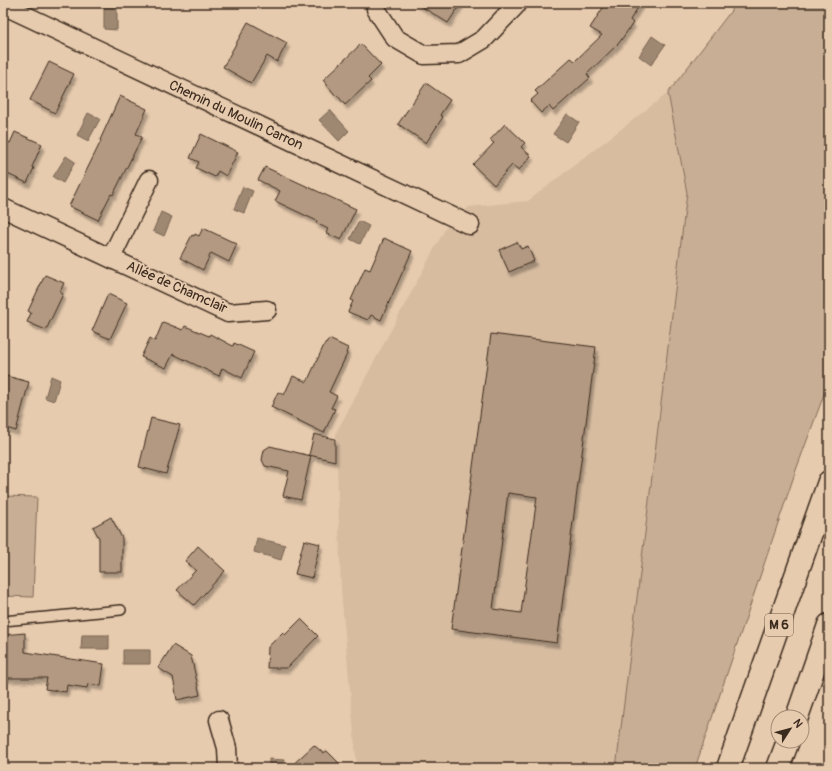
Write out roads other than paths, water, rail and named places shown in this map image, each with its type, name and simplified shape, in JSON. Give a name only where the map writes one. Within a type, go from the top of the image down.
[{"type":"highway","name":"M 6","points":[[728,768],[829,482]]},
{"type":"highway","points":[[800,709],[829,625]]},
{"type":"highway","points":[[778,768],[785,749]]},
{"type":"street","points":[[376,3],[376,8],[395,38],[424,55],[459,54],[484,38],[518,3]]},
{"type":"street","name":"Chemin du Moulin Carron","points":[[3,5],[470,225]]},
{"type":"street","name":"Allée de Chamclair","points":[[111,258],[149,180]]},
{"type":"street","name":"Allée de Chamclair","points":[[3,208],[228,313],[267,310]]},
{"type":"street","points":[[219,720],[227,748],[228,768]]},
{"type":"lane","points":[[3,620],[121,610]]}]
